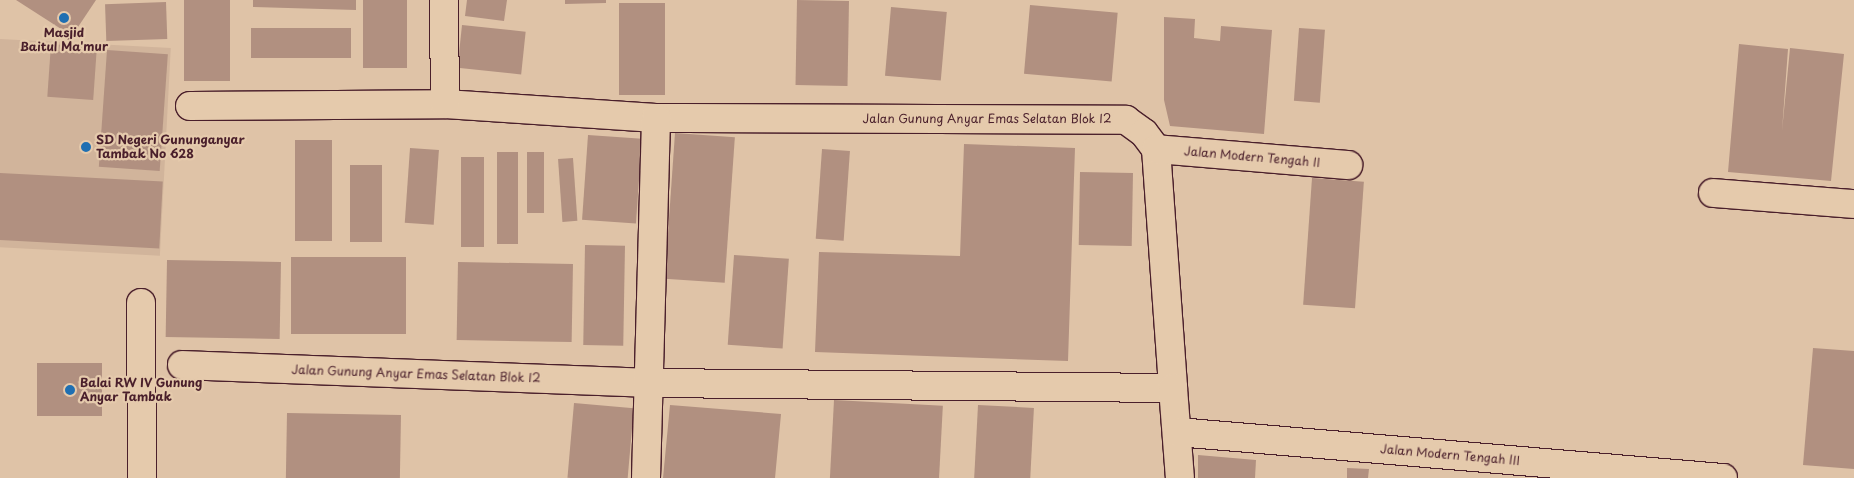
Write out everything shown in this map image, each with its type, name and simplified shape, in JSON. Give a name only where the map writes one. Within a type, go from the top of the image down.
[{"type":"street","points":[[444,0],[445,104]]},
{"type":"street","name":"Jalan Gunung Anyar Emas Selatan Blok I2","points":[[190,106],[445,104],[656,118],[1126,120],[1144,133],[1156,149]]},
{"type":"street","points":[[646,478],[651,382],[656,118]]},
{"type":"street","points":[[1156,149],[1180,478]]},
{"type":"street","name":"Jalan Modern Tengah II","points":[[1156,149],[1348,165]]},
{"type":"street","points":[[1713,193],[1854,204]]},
{"type":"street","points":[[141,303],[142,478]]},
{"type":"street","name":"Jalan Gunung Anyar Emas Selatan Blok I2","points":[[182,365],[651,382],[1173,388]]},
{"type":"street","name":"Jalan Modern Tengah III","points":[[1177,432],[1723,478]]},
{"type":"shaded area","name":"SD Negeri Gununganyar Tambak No 628","points":[[0,39],[171,48],[160,256],[0,247]]},
{"type":"building","name":"Masjid Baitul Ma'mur","points":[[16,0],[96,0],[72,36]]},
{"type":"building","points":[[184,0],[230,0],[230,81],[184,81]]},
{"type":"building","points":[[253,0],[356,0],[356,10],[253,7]]},
{"type":"building","points":[[363,0],[407,0],[407,68],[363,68]]},
{"type":"building","points":[[467,0],[507,0],[504,21],[465,16]]},
{"type":"building","points":[[565,0],[606,0],[606,3],[565,4]]},
{"type":"building","points":[[797,0],[849,1],[848,86],[796,85]]},
{"type":"building","points":[[166,2],[167,39],[106,41],[105,4]]},
{"type":"building","points":[[619,3],[665,3],[665,95],[619,95]]},
{"type":"building","points":[[1030,5],[1118,13],[1112,81],[1024,74]]},
{"type":"building","points":[[891,7],[947,12],[941,81],[885,76]]},
{"type":"building","points":[[1164,17],[1195,19],[1194,38],[1220,41],[1221,26],[1272,30],[1264,134],[1170,126],[1164,100]]},
{"type":"building","points":[[462,25],[526,32],[521,74],[458,68]]},
{"type":"building","points":[[251,28],[351,28],[351,58],[251,58]]},
{"type":"building","points":[[1299,28],[1325,30],[1320,103],[1294,101]]},
{"type":"building","points":[[51,44],[97,47],[93,100],[47,97]]},
{"type":"building","points":[[1739,44],[1788,49],[1782,131],[1790,48],[1844,54],[1831,181],[1728,172]]},
{"type":"building","points":[[107,50],[168,54],[160,171],[99,167]]},
{"type":"building","points":[[675,133],[735,137],[725,283],[665,279]]},
{"type":"building","points":[[588,135],[642,139],[636,224],[582,220]]},
{"type":"building","points":[[295,140],[332,140],[332,241],[295,241]]},
{"type":"building","points":[[964,144],[1075,148],[1068,361],[815,352],[819,252],[960,256]]},
{"type":"building","points":[[410,148],[439,150],[434,225],[405,223]]},
{"type":"building","points":[[822,149],[850,151],[844,241],[816,239]]},
{"type":"building","points":[[497,152],[518,152],[518,244],[497,244]]},
{"type":"building","points":[[527,152],[544,152],[544,213],[527,213]]},
{"type":"building","points":[[461,157],[484,157],[484,247],[461,247]]},
{"type":"building","points":[[573,158],[577,221],[562,222],[558,159]]},
{"type":"building","points":[[350,165],[382,165],[382,242],[350,242]]},
{"type":"building","points":[[1080,172],[1133,173],[1132,246],[1079,245]]},
{"type":"building","points":[[0,173],[163,182],[159,248],[0,240]]},
{"type":"building","points":[[1312,178],[1364,182],[1355,308],[1303,305]]},
{"type":"building","points":[[585,245],[625,246],[623,346],[583,345]]},
{"type":"building","points":[[734,255],[789,259],[783,349],[728,345]]},
{"type":"building","points":[[291,257],[406,257],[406,334],[291,334]]},
{"type":"building","points":[[167,260],[281,262],[280,339],[166,337]]},
{"type":"building","points":[[458,262],[573,264],[572,342],[457,340]]},
{"type":"building","points":[[1813,348],[1854,351],[1854,469],[1803,465]]},
{"type":"building","name":"Balai RW IV Gunung Anyar Tambak","points":[[37,363],[102,363],[102,416],[37,416]]},
{"type":"building","points":[[834,400],[943,406],[939,478],[830,478]]},
{"type":"building","points":[[574,403],[634,408],[628,478],[567,478]]},
{"type":"building","points":[[670,405],[781,414],[775,478],[663,478]]},
{"type":"building","points":[[978,405],[1034,408],[1030,478],[974,478]]},
{"type":"building","points":[[287,413],[401,415],[400,478],[286,478]]},
{"type":"building","points":[[1198,455],[1256,460],[1255,478],[1198,478]]},
{"type":"building","points":[[1347,468],[1369,469],[1368,478],[1347,478]]},
{"type":"place","name":"Masjid Baitul Ma'mur","points":[[64,18]]},
{"type":"place","name":"SD Negeri Gununganyar Tambak No 628","points":[[86,147]]},
{"type":"place","name":"Balai RW IV Gunung Anyar Tambak","points":[[70,390]]}]
